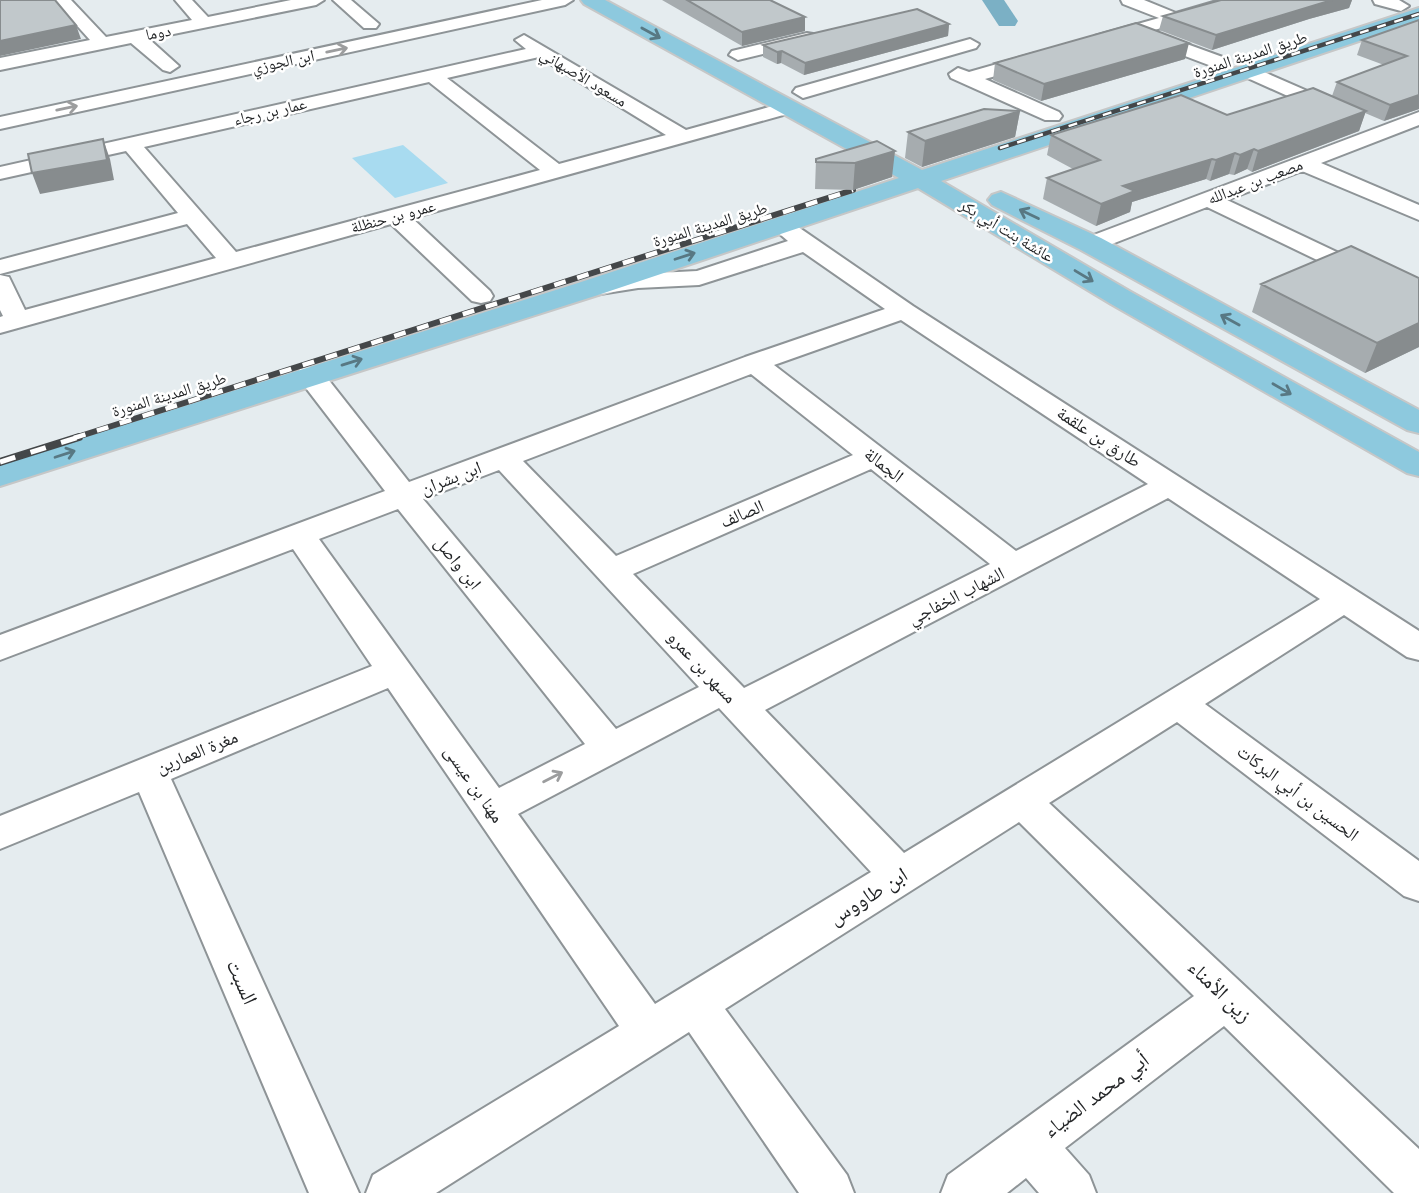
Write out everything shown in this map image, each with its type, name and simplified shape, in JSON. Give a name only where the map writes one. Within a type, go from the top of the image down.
[{"type":"main road","name":"عائشة بنت أبي بكر","points":[[591,0],[795,100],[919,168],[1121,298],[1419,466]]},
{"type":"main road","name":"عائشة بنت أبي بكر","points":[[637,0],[738,55],[795,100]]},
{"type":"main road","name":"طريق المدينة المنورة","points":[[0,475],[780,225],[1052,116],[1405,5]]},
{"type":"main road","name":"طريق المدينة المنورة","points":[[750,211],[919,168],[1250,72],[1405,5]]},
{"type":"main road","name":"عائشة بنت أبي بكر","points":[[919,168],[1091,244],[1419,423]]},
{"type":"main road","points":[[1121,298],[1143,293],[1136,269]]},
{"type":"main road","name":"طريق المدينة المنورة","points":[[0,447],[538,278]]},
{"type":"street","points":[[62,0],[102,43]]},
{"type":"street","points":[[183,0],[205,23]]},
{"type":"street","name":"دوما","points":[[0,64],[316,0]]},
{"type":"street","points":[[341,0],[370,24]]},
{"type":"street","name":"ابن الجوزي","points":[[0,123],[217,76],[419,19],[565,0]]},
{"type":"street","points":[[1129,0],[1175,18]]},
{"type":"street","points":[[1083,45],[1238,0]]},
{"type":"street","name":"ابن الجوزي","points":[[419,19],[483,9]]},
{"type":"street","name":"مسعود الأصبهاني","points":[[483,9],[541,51],[684,136]]},
{"type":"street","points":[[343,29],[392,19]]},
{"type":"street","points":[[738,55],[828,33],[805,22]]},
{"type":"street","points":[[1134,30],[1222,63]]},
{"type":"street","points":[[135,37],[177,64],[144,71]]},
{"type":"street","name":"عمرو بن حنظلة","points":[[8,322],[684,136],[970,44]]},
{"type":"street","name":"عمار بن رجاء","points":[[0,173],[541,51]]},
{"type":"street","points":[[968,78],[1058,52]]},
{"type":"street","points":[[922,58],[1052,116]]},
{"type":"street","points":[[1250,72],[1384,132]]},
{"type":"street","points":[[217,76],[256,114]]},
{"type":"street","points":[[433,76],[556,172]]},
{"type":"street","name":"مصعب بن عبدالله","points":[[1091,244],[1419,118]]},
{"type":"street","points":[[131,144],[231,261]]},
{"type":"street","points":[[1302,163],[1419,213]]},
{"type":"street","points":[[1208,199],[1419,301]]},
{"type":"street","points":[[0,267],[192,216]]},
{"type":"street","points":[[396,216],[481,296]]},
{"type":"street","name":"طارق بن علقمة","points":[[780,225],[904,311],[1415,641]]},
{"type":"street","name":"طريق المدينة المنورة","points":[[587,289],[638,281],[699,278],[806,243]]},
{"type":"street","points":[[0,282],[8,322]]},
{"type":"street","name":"ابن بشران","points":[[0,648],[754,363],[904,311]]},
{"type":"street","name":"الجمالة","points":[[754,363],[1014,566]]},
{"type":"street","name":"ابن واصل","points":[[310,375],[404,496],[610,748]]},
{"type":"street","name":"الصالف","points":[[611,571],[874,457]]},
{"type":"street","name":"مسهر بن عمرو","points":[[504,458],[900,876]]},
{"type":"street","name":"الشهاب الخفاجي","points":[[492,809],[610,748],[731,698],[1014,566],[1172,484]]},
{"type":"street","name":"مهنا بن عيسى","points":[[299,535],[649,1032]]},
{"type":"street","name":"ابن طاووس","points":[[391,1193],[1345,598]]},
{"type":"street","name":"مغرة العمارين","points":[[0,832],[395,671]]},
{"type":"street","name":"الحسين بن أبي البركات","points":[[1178,703],[1419,884]]},
{"type":"street","name":"السبت","points":[[149,772],[334,1193]]},
{"type":"street","name":"زين الأمناء","points":[[1021,800],[1419,1183]]},
{"type":"street","name":"أبي محمد الضياء","points":[[966,1193],[1227,998]]},
{"type":"street","points":[[695,1003],[829,1193]]},
{"type":"street","points":[[1030,1145],[1071,1193]]},
{"type":"shaded area","points":[[403,145],[448,183],[395,198],[352,158]]},
{"type":"building","points":[[0,0],[55,0],[76,25],[0,41]]},
{"type":"building","points":[[687,0],[770,0],[805,17],[742,32]]},
{"type":"building","points":[[1221,0],[1332,0],[1216,35],[1163,16]]},
{"type":"building","points":[[917,9],[949,24],[805,63],[763,45]]},
{"type":"building","points":[[1419,20],[1419,95],[1390,105],[1337,82],[1407,56],[1362,40]]},
{"type":"building","points":[[1136,23],[1189,43],[1044,84],[995,63]]},
{"type":"building","points":[[1313,88],[1366,111],[1258,151],[1254,149],[1240,155],[1235,153],[1123,186],[1135,191],[1101,204],[1047,178],[1100,160],[1051,135],[1181,95],[1227,115]]},
{"type":"building","points":[[984,109],[1020,111],[925,141],[908,132]]},
{"type":"building","points":[[103,139],[107,160],[32,173],[28,154]]},
{"type":"building","points":[[877,141],[895,151],[855,163],[816,162],[816,159]]},
{"type":"building","points":[[1351,246],[1419,278],[1419,323],[1377,343],[1261,284]]},
{"type":"waterway","points":[[993,0],[1007,21]]},
{"type":"railway","points":[[1000,148],[1419,14]]},
{"type":"railway","points":[[74,438],[853,190]]},
{"type":"railway","points":[[0,462],[79,437]]}]
